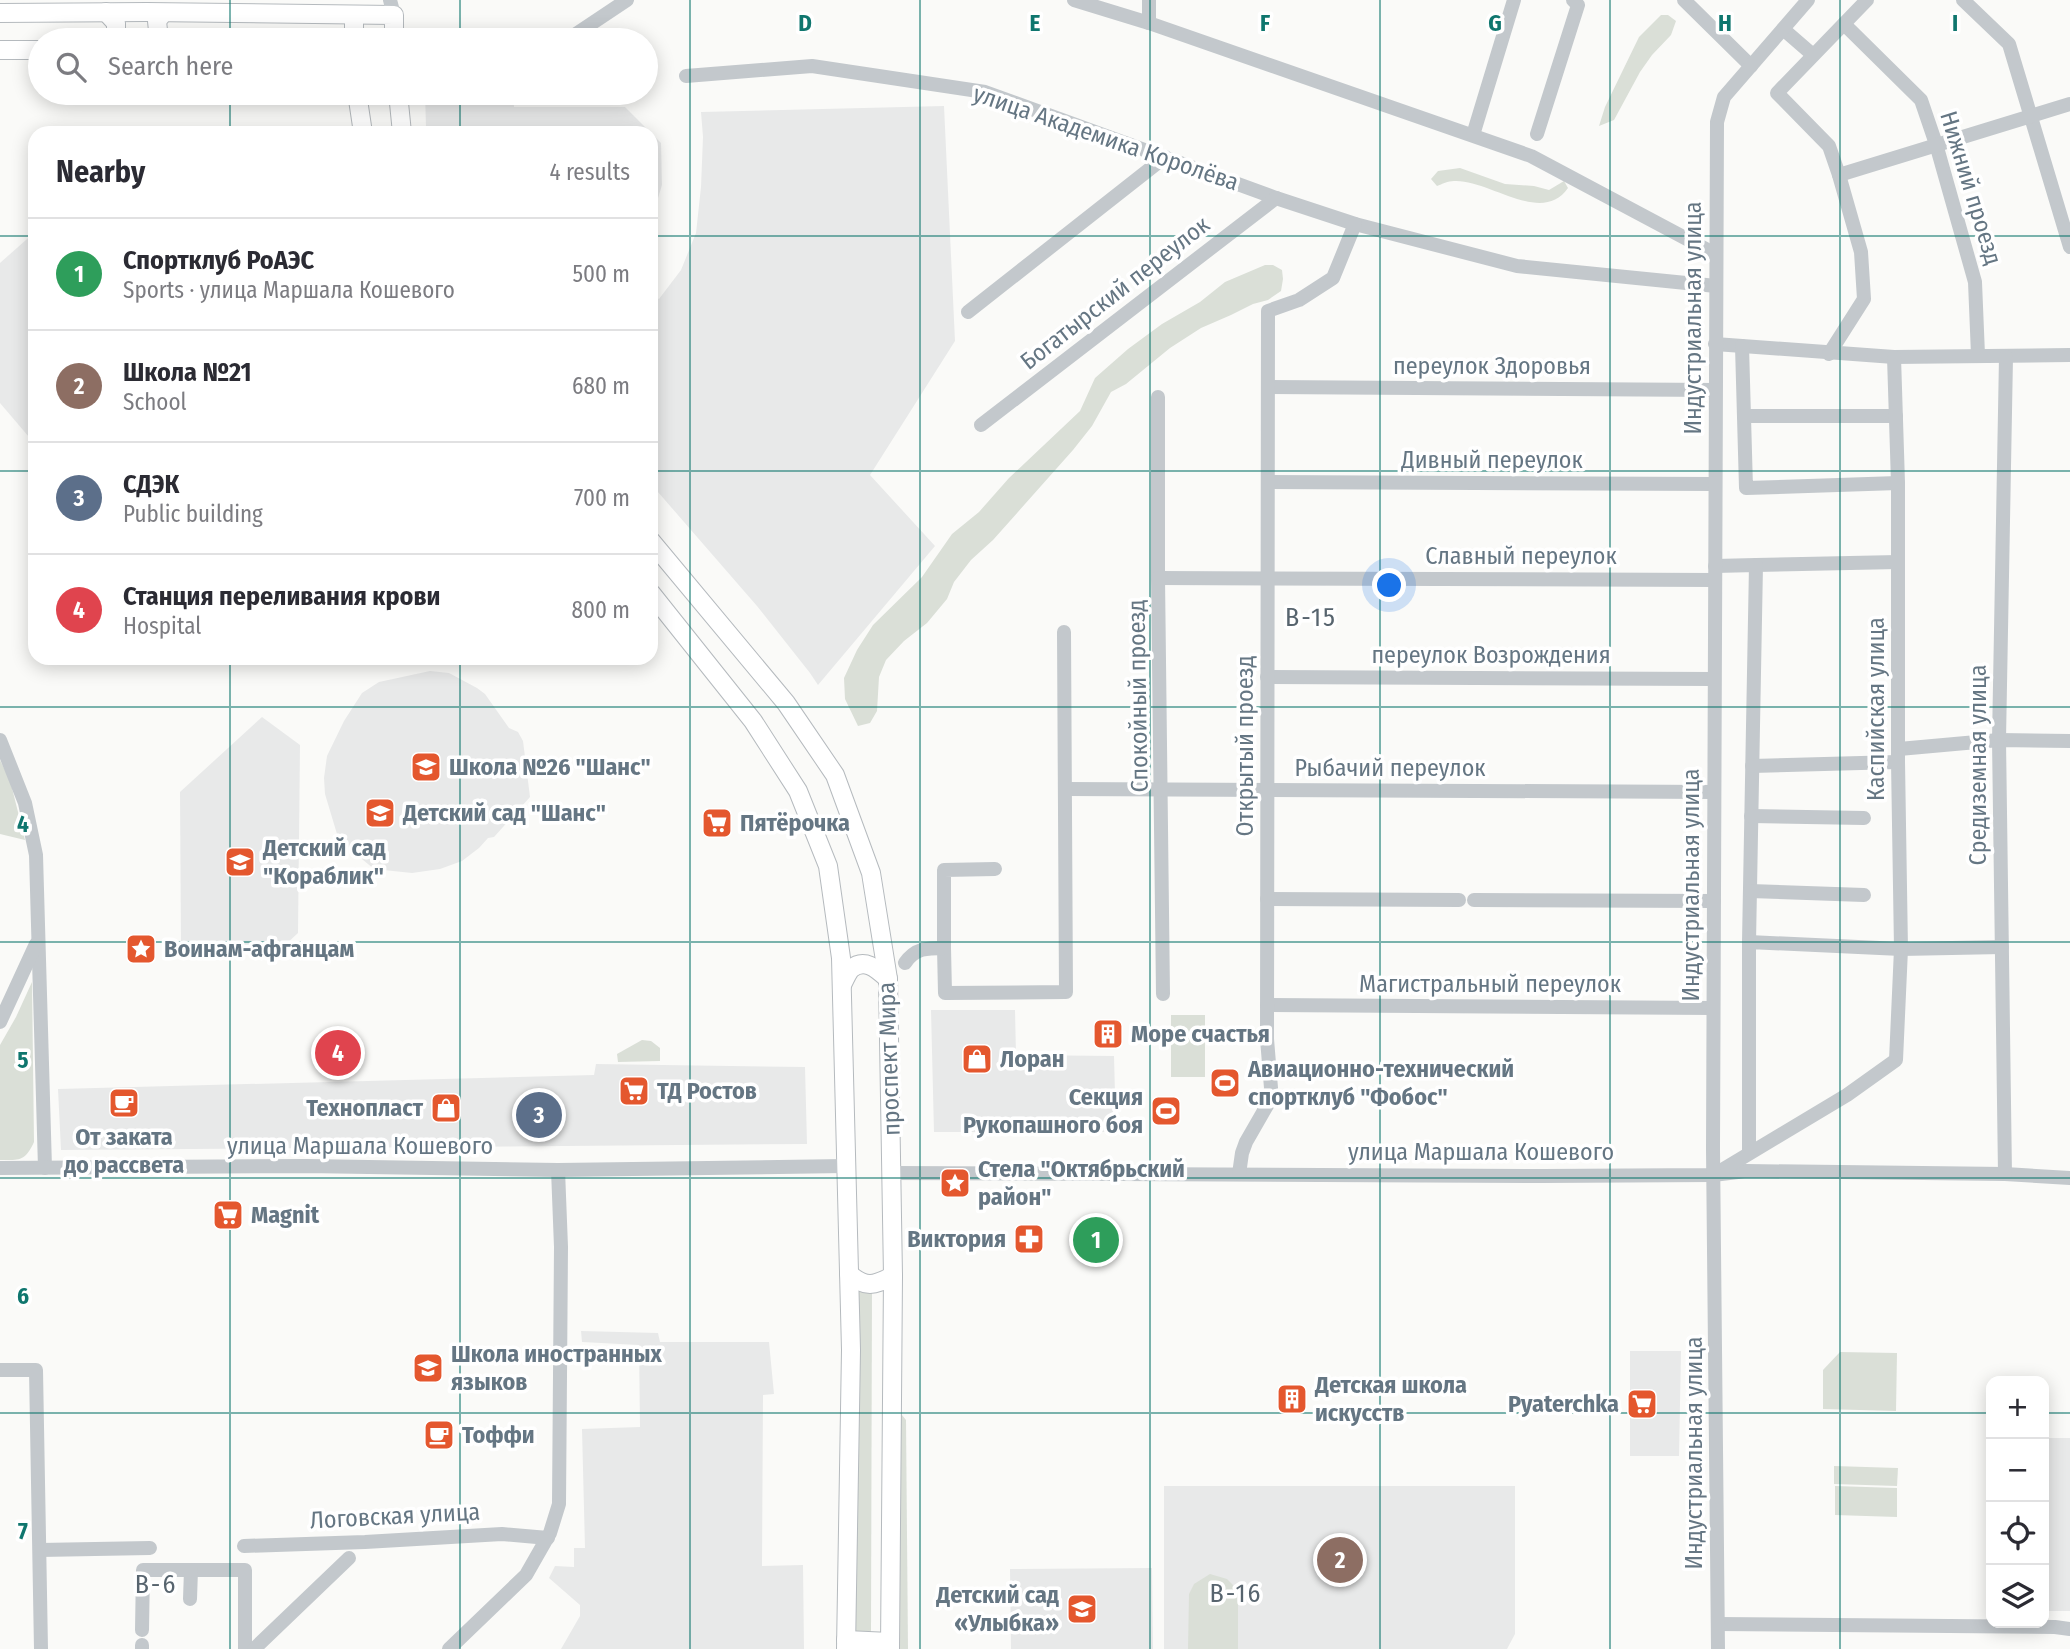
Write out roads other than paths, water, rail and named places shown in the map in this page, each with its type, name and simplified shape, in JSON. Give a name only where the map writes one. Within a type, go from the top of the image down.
[{"type":"main road","points":[[354,8],[354,28]]},
{"type":"main road","points":[[0,13],[392,8],[393,28]]},
{"type":"main road","points":[[106,12],[116,23],[116,28]]},
{"type":"main road","points":[[158,28],[158,21],[163,13]]},
{"type":"main road","points":[[0,50],[28,50]]},
{"type":"main road","points":[[360,105],[362,126]]},
{"type":"main road","points":[[399,105],[401,126]]},
{"type":"main road","name":"проспект Мира","points":[[658,549],[786,703],[835,775],[872,873],[888,979],[893,1276],[890,1646]]},
{"type":"main road","name":"проспект Мира","points":[[658,602],[753,721],[798,791],[828,866],[841,958],[851,1350],[846,1645]]},
{"type":"main road","points":[[842,985],[851,969],[864,964],[875,967],[888,979]]},
{"type":"main road","points":[[849,1274],[859,1282],[874,1285],[893,1276]]},
{"type":"main road","points":[[846,1645],[890,1646]]},
{"type":"street","points":[[585,28],[627,0]]},
{"type":"street","points":[[1074,0],[1149,23],[1531,156],[1715,254]]},
{"type":"street","points":[[1149,0],[1149,23]]},
{"type":"street","points":[[1537,134],[1578,5],[1573,0]]},
{"type":"street","points":[[1684,0],[1751,66],[1808,0]]},
{"type":"street","points":[[1829,354],[1864,299],[1861,252],[1829,146],[1777,93],[1867,0]]},
{"type":"street","points":[[1964,0],[2009,44],[2070,247]]},
{"type":"street","points":[[1473,135],[1512,1]]},
{"type":"street","name":"Нижний проезд","points":[[1844,24],[1921,100],[1975,282],[1978,355]]},
{"type":"street","points":[[1783,29],[1813,55]]},
{"type":"street","name":"улица Академика Королёва","points":[[686,76],[812,66],[985,92],[1355,224],[1517,266],[1716,286]]},
{"type":"street","name":"Индустриальная улица","points":[[1718,1649],[1713,1173],[1717,122],[1724,97],[1751,66]]},
{"type":"street","points":[[1839,175],[2070,104]]},
{"type":"street","points":[[968,312],[1165,157]]},
{"type":"street","name":"Богатырский переулок","points":[[981,425],[1276,198]]},
{"type":"street","name":"Открытый проезд","points":[[1239,1172],[1246,1142],[1269,1102],[1270,1088],[1266,1039],[1268,311],[1299,300],[1334,278],[1355,224]]},
{"type":"street","points":[[1715,344],[1894,357],[2070,355]]},
{"type":"street","points":[[1742,346],[1746,488],[1898,483]]},
{"type":"street","name":"Каспийская улица","points":[[1749,1153],[1847,1095],[1896,1060],[1901,949],[1898,483],[1894,357]]},
{"type":"street","name":"Средиземная улица","points":[[2005,1174],[2000,740],[2006,357]]},
{"type":"street","name":"переулок Здоровья","points":[[1268,387],[1715,390]]},
{"type":"street","name":"Спокойный проезд","points":[[1158,397],[1163,994]]},
{"type":"street","points":[[1744,415],[1896,416]]},
{"type":"street","name":"Дивный переулок","points":[[1268,482],[1715,484]]},
{"type":"street","name":"Славный переулок","points":[[1158,578],[1715,573],[1756,565],[1898,562]]},
{"type":"street","points":[[1713,1173],[1749,1153],[1749,942],[1756,565]]},
{"type":"street","points":[[995,869],[944,870],[945,993],[1066,992],[1065,632]]},
{"type":"street","name":"переулок Возрождения","points":[[1267,677],[1714,680]]},
{"type":"street","points":[[0,740],[25,803],[36,855],[43,1167],[293,1163],[483,1166],[845,1164]]},
{"type":"street","points":[[1752,766],[1899,755],[2000,740],[2070,741]]},
{"type":"street","points":[[0,746],[22,804],[33,856],[37,943],[0,1022]]},
{"type":"street","name":"Рыбачий переулок","points":[[1066,789],[1714,792]]},
{"type":"street","points":[[1751,816],[1864,818]]},
{"type":"street","points":[[1750,891],[1864,895]]},
{"type":"street","points":[[1267,899],[1714,901]]},
{"type":"street","points":[[1749,942],[1901,949],[2002,947]]},
{"type":"street","points":[[905,962],[911,954],[923,948],[944,948]]},
{"type":"street","name":"Магистральный переулок","points":[[1267,1005],[1713,1008]]},
{"type":"street","name":"улица Маршала Кошевого","points":[[0,1167],[306,1166],[558,1170],[845,1164]]},
{"type":"street","points":[[449,1649],[526,1575],[548,1538],[559,1504],[561,1247],[558,1170]]},
{"type":"street","name":"улица Маршала Кошевого","points":[[892,1172],[1746,1171],[2005,1174],[2070,1178]]},
{"type":"street","points":[[0,1370],[36,1370],[41,1649]]},
{"type":"street","name":"Логовская улица","points":[[244,1546],[502,1534],[548,1538]]},
{"type":"street","points":[[40,1550],[149,1548]]},
{"type":"street","name":"Логовская улица","points":[[254,1649],[349,1558]]},
{"type":"street","points":[[142,1630],[143,1570],[245,1570],[245,1649]]},
{"type":"street","points":[[190,1599],[191,1570]]},
{"type":"street","points":[[1718,1624],[2070,1629]]},
{"type":"place","name":"Школа №26 \"Шанс\"","points":[[426,767]]},
{"type":"place","name":"Детский сад \"Шанс\"","points":[[380,813]]},
{"type":"place","name":"Пятёрочка","points":[[717,823]]},
{"type":"place","name":"Детский сад \"Кораблик\"","points":[[240,862]]},
{"type":"place","name":"Воинам-афганцам","points":[[141,949]]},
{"type":"place","name":"Море счастья","points":[[1108,1034]]},
{"type":"place","name":"Станция переливания крови","points":[[338,1053]]},
{"type":"place","name":"Лоран","points":[[977,1059]]},
{"type":"place","name":"Авиационно-технический спортклуб \"Фобос\"","points":[[1225,1083]]},
{"type":"place","name":"ТД Ростов","points":[[634,1091]]},
{"type":"place","name":"От заката до рассвета","points":[[124,1103]]},
{"type":"place","name":"Технопласт","points":[[446,1108]]},
{"type":"place","name":"Секция Рукопашного боя","points":[[1166,1111]]},
{"type":"place","name":"СДЭК","points":[[539,1115]]},
{"type":"place","name":"Стела \"Октябрьский район\"","points":[[955,1183]]},
{"type":"place","name":"Magnit","points":[[228,1215]]},
{"type":"place","name":"Виктория","points":[[1029,1239]]},
{"type":"place","name":"Спортклуб РоАЭС","points":[[1096,1240]]},
{"type":"place","name":"Школа иностранных языков","points":[[428,1368]]},
{"type":"place","name":"Детская школа искусств","points":[[1292,1399]]},
{"type":"place","name":"Pyaterchka","points":[[1642,1404]]},
{"type":"place","name":"Тоффи","points":[[439,1435]]},
{"type":"place","name":"Школа №21","points":[[1340,1560]]},
{"type":"place","name":"Детский сад «Улыбка»","points":[[1082,1609]]},
{"type":"district","name":"В-15","points":[[1311,617]]},
{"type":"district","name":"В-6","points":[[156,1584]]},
{"type":"district","name":"В-16","points":[[1236,1593]]}]
